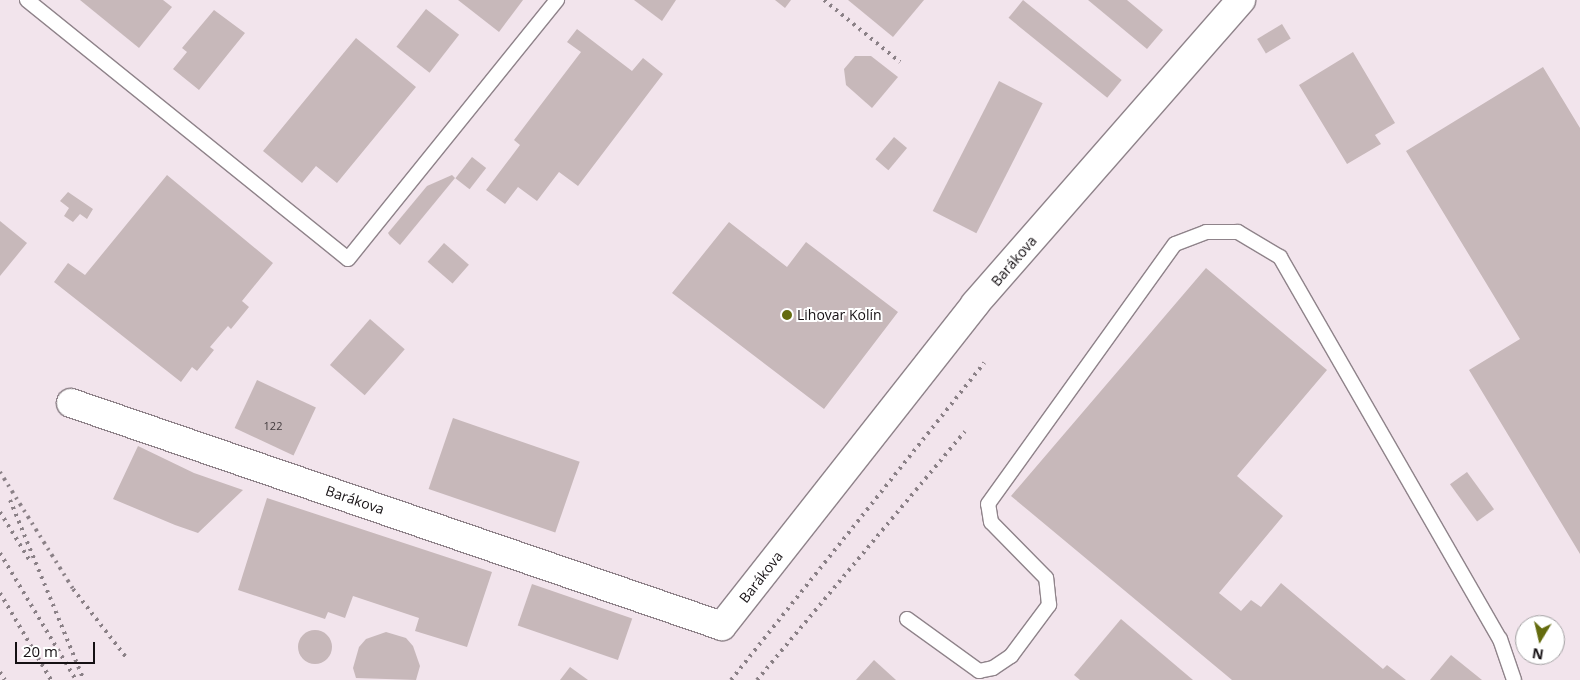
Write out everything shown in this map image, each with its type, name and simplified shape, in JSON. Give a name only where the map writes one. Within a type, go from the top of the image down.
[{"type":"street","name":"Barákova","points":[[71,403],[722,626],[975,304],[1241,0]]},
{"type":"lane","points":[[27,0],[348,259],[557,0]]},
{"type":"lane","points":[[907,619],[979,671],[993,668],[1011,656],[1049,605],[1046,578],[991,522],[988,504],[1175,244],[1206,232],[1238,232],[1280,257],[1500,639],[1514,680]]},
{"type":"building","points":[[80,0],[163,0],[172,7],[139,48]]},
{"type":"building","points":[[458,0],[523,0],[499,32]]},
{"type":"building","points":[[634,0],[676,0],[662,21]]},
{"type":"building","points":[[775,0],[791,0],[785,8]]},
{"type":"building","points":[[848,0],[924,0],[893,37]]},
{"type":"building","points":[[1023,0],[1122,80],[1107,98],[1009,18]]},
{"type":"building","points":[[1088,0],[1127,0],[1163,30],[1147,49]]},
{"type":"building","points":[[426,9],[459,35],[430,73],[396,47]]},
{"type":"building","points":[[214,10],[245,33],[199,90],[173,69],[187,52],[182,48]]},
{"type":"building","points":[[1282,24],[1291,39],[1266,54],[1257,39]]},
{"type":"building","points":[[577,29],[632,71],[643,58],[663,74],[578,186],[559,172],[537,201],[518,187],[505,204],[486,190],[520,145],[514,140],[581,52],[567,42]]},
{"type":"building","points":[[356,38],[416,87],[337,183],[316,166],[302,183],[263,151]]},
{"type":"building","points":[[1353,52],[1395,123],[1375,135],[1381,144],[1347,164],[1299,85]]},
{"type":"building","points":[[855,56],[871,56],[898,77],[872,108],[846,85],[844,69]]},
{"type":"building","points":[[1543,67],[1580,128],[1580,554],[1469,370],[1520,339],[1406,151]]},
{"type":"building","points":[[999,81],[1043,103],[976,233],[933,211]]},
{"type":"building","points":[[894,137],[907,148],[888,170],[875,159]]},
{"type":"building","points":[[472,157],[486,168],[470,189],[455,178]]},
{"type":"building","points":[[167,175],[273,263],[242,301],[249,307],[231,329],[228,326],[210,347],[214,350],[197,371],[192,367],[181,382],[54,282],[68,263],[85,275]]},
{"type":"building","points":[[452,175],[455,178],[400,245],[388,233],[427,186]]},
{"type":"building","points":[[68,192],[93,209],[87,219],[80,214],[73,222],[64,216],[69,208],[60,201]]},
{"type":"building","points":[[0,221],[27,243],[0,276]]},
{"type":"building","points":[[729,222],[787,267],[806,242],[898,312],[824,409],[672,293]]},
{"type":"building","points":[[444,243],[469,265],[453,284],[428,262]]},
{"type":"building","points":[[1206,268],[1327,370],[1237,476],[1283,516],[1219,593],[1241,611],[1251,600],[1261,607],[1281,583],[1383,669],[1387,665],[1406,680],[1232,680],[1011,496]]},
{"type":"building","points":[[370,319],[405,349],[365,395],[330,365]]},
{"type":"building","points":[[257,380],[316,407],[294,456],[235,428]]},
{"type":"building","points":[[453,418],[580,462],[555,533],[429,489]]},
{"type":"building","points":[[138,446],[194,473],[243,490],[198,533],[113,499]]},
{"type":"building","points":[[1467,472],[1494,509],[1477,522],[1450,484]]},
{"type":"building","points":[[267,498],[492,572],[467,647],[415,631],[419,618],[353,596],[345,618],[328,612],[325,619],[238,590]]},
{"type":"building","points":[[532,584],[632,619],[618,660],[518,626]]},
{"type":"building","points":[[1121,619],[1193,680],[1080,680],[1074,675]]},
{"type":"building","points":[[315,630],[322,631],[327,635],[331,640],[331,654],[327,659],[322,663],[315,664],[308,663],[303,659],[299,654],[298,647],[299,640],[303,635],[308,631]]},
{"type":"building","points":[[386,632],[406,638],[413,646],[420,666],[416,680],[356,678],[353,668],[359,647],[366,639]]},
{"type":"building","points":[[1451,655],[1482,680],[1430,680]]},
{"type":"building","points":[[874,660],[896,680],[856,680]]},
{"type":"building","points":[[570,667],[588,680],[560,680]]},
{"type":"railway","points":[[824,0],[900,62]]},
{"type":"railway","points":[[731,680],[984,363]]},
{"type":"railway","points":[[757,680],[965,431]]},
{"type":"railway","points":[[0,472],[73,589],[126,657]]},
{"type":"railway","points":[[10,500],[84,680]]},
{"type":"railway","points":[[0,512],[30,561]]},
{"type":"railway","points":[[0,553],[76,680]]},
{"type":"railway","points":[[0,593],[51,680]]},
{"type":"railway","points":[[0,672],[5,680]]},
{"type":"place","name":"Lihovar Kolín","points":[[787,315]]}]
